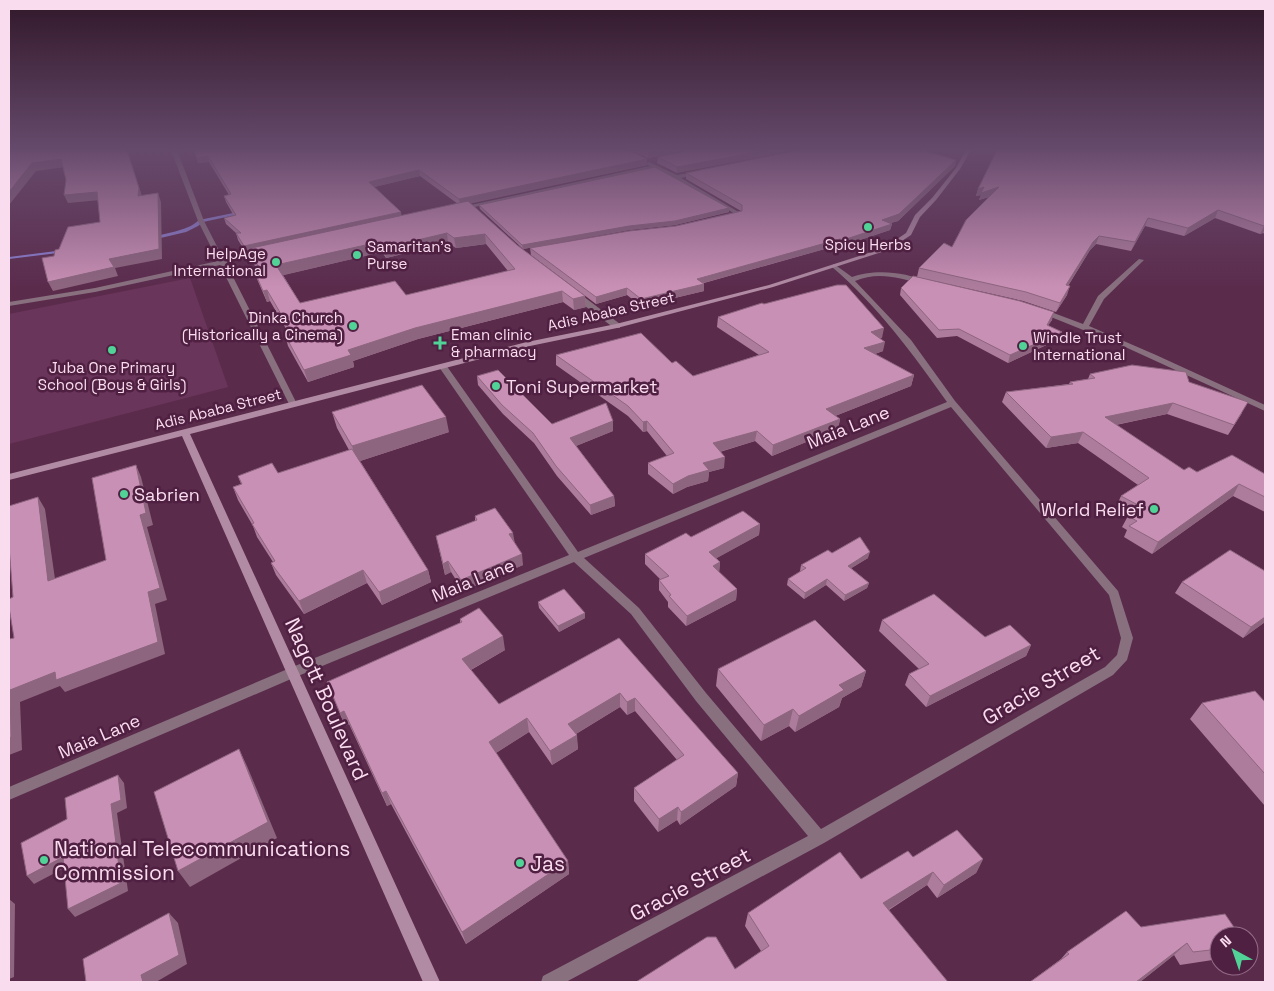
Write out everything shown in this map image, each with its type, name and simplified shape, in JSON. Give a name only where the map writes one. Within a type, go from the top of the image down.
[{"type":"street","points":[[192,196],[201,221],[293,404]]},
{"type":"street","points":[[451,210],[512,196]]},
{"type":"street","points":[[709,196],[739,214],[730,216]]},
{"type":"street","name":"Adis Ababa Street","points":[[9,477],[530,344],[617,326],[772,286],[886,249],[909,234],[917,216],[936,196]]},
{"type":"street","points":[[470,206],[478,213]]},
{"type":"street","points":[[9,304],[95,290],[270,252]]},
{"type":"street","points":[[1085,326],[1101,298],[1141,260]]},
{"type":"street","name":"Gracie Street","points":[[549,982],[819,838],[1109,671],[1123,657],[1127,638],[1114,594],[952,403],[908,342],[851,280],[834,266]]},
{"type":"street","points":[[851,280],[864,273],[883,273],[927,283]]},
{"type":"street","points":[[569,289],[617,326]]},
{"type":"street","points":[[1029,308],[1085,326],[1265,408]]},
{"type":"street","points":[[442,367],[576,556],[635,611],[701,697],[819,838]]},
{"type":"street","name":"Maia Lane","points":[[9,794],[294,672],[952,403]]},
{"type":"street","name":"Nagott Boulevard","points":[[185,432],[432,982]]},
{"type":"shaded area","name":"Juba One Primary School (Boys & Girls)","points":[[190,278],[228,387],[9,444],[9,314]]},
{"type":"building","points":[[97,196],[158,196],[159,249],[109,259],[114,267],[48,282],[42,258],[54,256],[55,250],[59,249],[68,227],[100,222]]},
{"type":"building","points":[[224,196],[384,196],[401,212],[244,246],[236,233],[241,233],[224,218],[236,215]]},
{"type":"building","points":[[455,196],[472,196],[459,199]]},
{"type":"building","points":[[520,196],[708,196],[729,208],[675,221],[629,226],[522,245],[479,205]]},
{"type":"building","points":[[727,196],[918,196],[899,214],[882,220],[892,224],[843,240],[840,239],[697,279],[704,284],[641,299],[627,288],[596,297],[530,248],[629,231],[676,226],[742,211],[742,205]]},
{"type":"building","points":[[990,196],[1265,196],[1265,226],[1218,210],[1188,228],[1148,218],[1135,242],[1099,236],[1093,242],[1066,285],[1070,286],[1060,303],[1026,292],[919,268],[944,243],[952,247],[966,220]]},
{"type":"building","points":[[468,201],[517,245],[585,296],[573,299],[562,291],[415,328],[348,350],[351,355],[304,370],[285,335],[292,333],[267,290],[263,291],[253,268],[259,267],[247,249]],"holes":[[[447,233],[454,238],[485,234],[515,269],[406,295],[395,281],[300,303],[276,265],[379,242],[384,248]]]},
{"type":"building","points":[[913,276],[1020,301],[1054,312],[1047,325],[1062,332],[1010,355],[959,329],[939,330],[901,288]]},
{"type":"building","points":[[837,285],[846,285],[884,328],[871,332],[885,342],[864,348],[914,375],[826,409],[840,419],[773,445],[757,431],[713,443],[725,457],[703,463],[709,470],[688,476],[673,484],[648,463],[674,453],[647,421],[643,422],[628,406],[556,355],[641,333],[672,363],[676,361],[693,376],[769,352],[718,317],[762,303]]},
{"type":"building","points":[[1132,365],[1186,372],[1189,382],[1248,402],[1234,425],[1173,403],[1105,417],[1184,470],[1189,467],[1197,472],[1232,455],[1265,474],[1265,497],[1239,484],[1158,542],[1129,526],[1137,521],[1128,516],[1140,506],[1121,496],[1149,478],[1083,432],[1051,437],[1006,392],[1073,384],[1070,382],[1095,378],[1090,374]]},
{"type":"building","points":[[498,370],[552,424],[606,403],[613,421],[570,438],[614,496],[590,505],[556,466],[533,433],[502,405],[477,376]]},
{"type":"building","points":[[422,385],[446,417],[352,446],[332,412]]},
{"type":"building","points":[[352,449],[428,570],[379,592],[363,570],[299,601],[271,563],[275,561],[252,524],[254,523],[233,487],[242,484],[238,476],[272,463],[278,473]]},
{"type":"building","points":[[136,465],[146,513],[140,515],[160,588],[148,592],[158,642],[56,680],[55,672],[10,690],[11,737],[9,738],[9,639],[14,638],[9,607],[9,599],[13,597],[9,546],[9,506],[38,497],[48,581],[106,560],[92,478]]},
{"type":"building","points":[[495,508],[513,533],[509,534],[522,554],[461,580],[448,561],[443,564],[436,536],[477,520],[475,516]]},
{"type":"building","points":[[743,511],[760,524],[709,552],[720,562],[713,566],[737,589],[687,616],[669,596],[671,595],[659,580],[669,576],[645,554],[686,533],[691,537]]},
{"type":"building","points":[[860,537],[870,552],[848,566],[869,583],[845,595],[827,579],[805,593],[788,579],[806,568],[801,565],[828,550],[832,553]]},
{"type":"building","points":[[1230,550],[1265,571],[1265,617],[1251,627],[1182,582]]},
{"type":"building","points":[[564,589],[585,613],[558,626],[538,602]]},
{"type":"building","points":[[934,594],[985,637],[1010,625],[1031,645],[930,696],[909,674],[929,664],[882,620]]},
{"type":"building","points":[[479,608],[503,636],[462,659],[499,704],[619,638],[738,773],[681,812],[678,807],[659,819],[634,788],[684,755],[635,698],[627,702],[620,693],[568,724],[577,735],[550,751],[527,718],[489,742],[568,861],[462,932],[386,791],[382,793],[344,711],[340,713],[327,682],[462,622],[460,619]]},
{"type":"building","points":[[815,620],[866,671],[839,685],[844,690],[799,716],[793,709],[764,725],[718,669]]},
{"type":"building","points":[[1255,691],[1265,702],[1265,774],[1202,703]]},
{"type":"building","points":[[239,749],[268,822],[178,871],[154,792]]},
{"type":"building","points":[[118,775],[121,800],[111,804],[121,883],[68,909],[63,857],[27,876],[21,843],[67,819],[65,798]]},
{"type":"building","points":[[957,830],[983,859],[944,885],[933,872],[883,903],[948,982],[636,982],[707,937],[716,937],[735,969],[769,946],[748,913],[840,852],[861,879],[908,851],[913,857]]},
{"type":"building","points":[[1126,911],[1141,927],[1225,914],[1233,926],[1209,926],[1209,950],[1193,952],[1187,943],[1136,982],[1030,982],[1069,954],[1067,952]]},
{"type":"building","points":[[169,913],[179,955],[141,975],[143,982],[86,982],[83,959]]},
{"type":"waterway","points":[[152,239],[185,231],[201,221],[243,212]]},
{"type":"waterway","points":[[9,258],[64,251]]},
{"type":"place","name":"Spicy Herbs","points":[[868,227]]},
{"type":"place","name":"Samaritan's Purse","points":[[357,255]]},
{"type":"place","name":"HelpAge International","points":[[276,262]]},
{"type":"place","name":"Dinka Church (Historically a Cinema)","points":[[353,326]]},
{"type":"place","name":"Eman clinic & pharmacy","points":[[440,343]]},
{"type":"place","name":"Windle Trust International","points":[[1023,346]]},
{"type":"place","name":"Juba One Primary School (Boys & Girls)","points":[[112,350]]},
{"type":"place","name":"Toni Supermarket","points":[[496,386]]},
{"type":"place","name":"Sabrien","points":[[124,494]]},
{"type":"place","name":"World Relief","points":[[1154,509]]},
{"type":"place","name":"National Telecommunications Commission","points":[[44,860]]},
{"type":"place","name":"Jas","points":[[520,863]]}]
